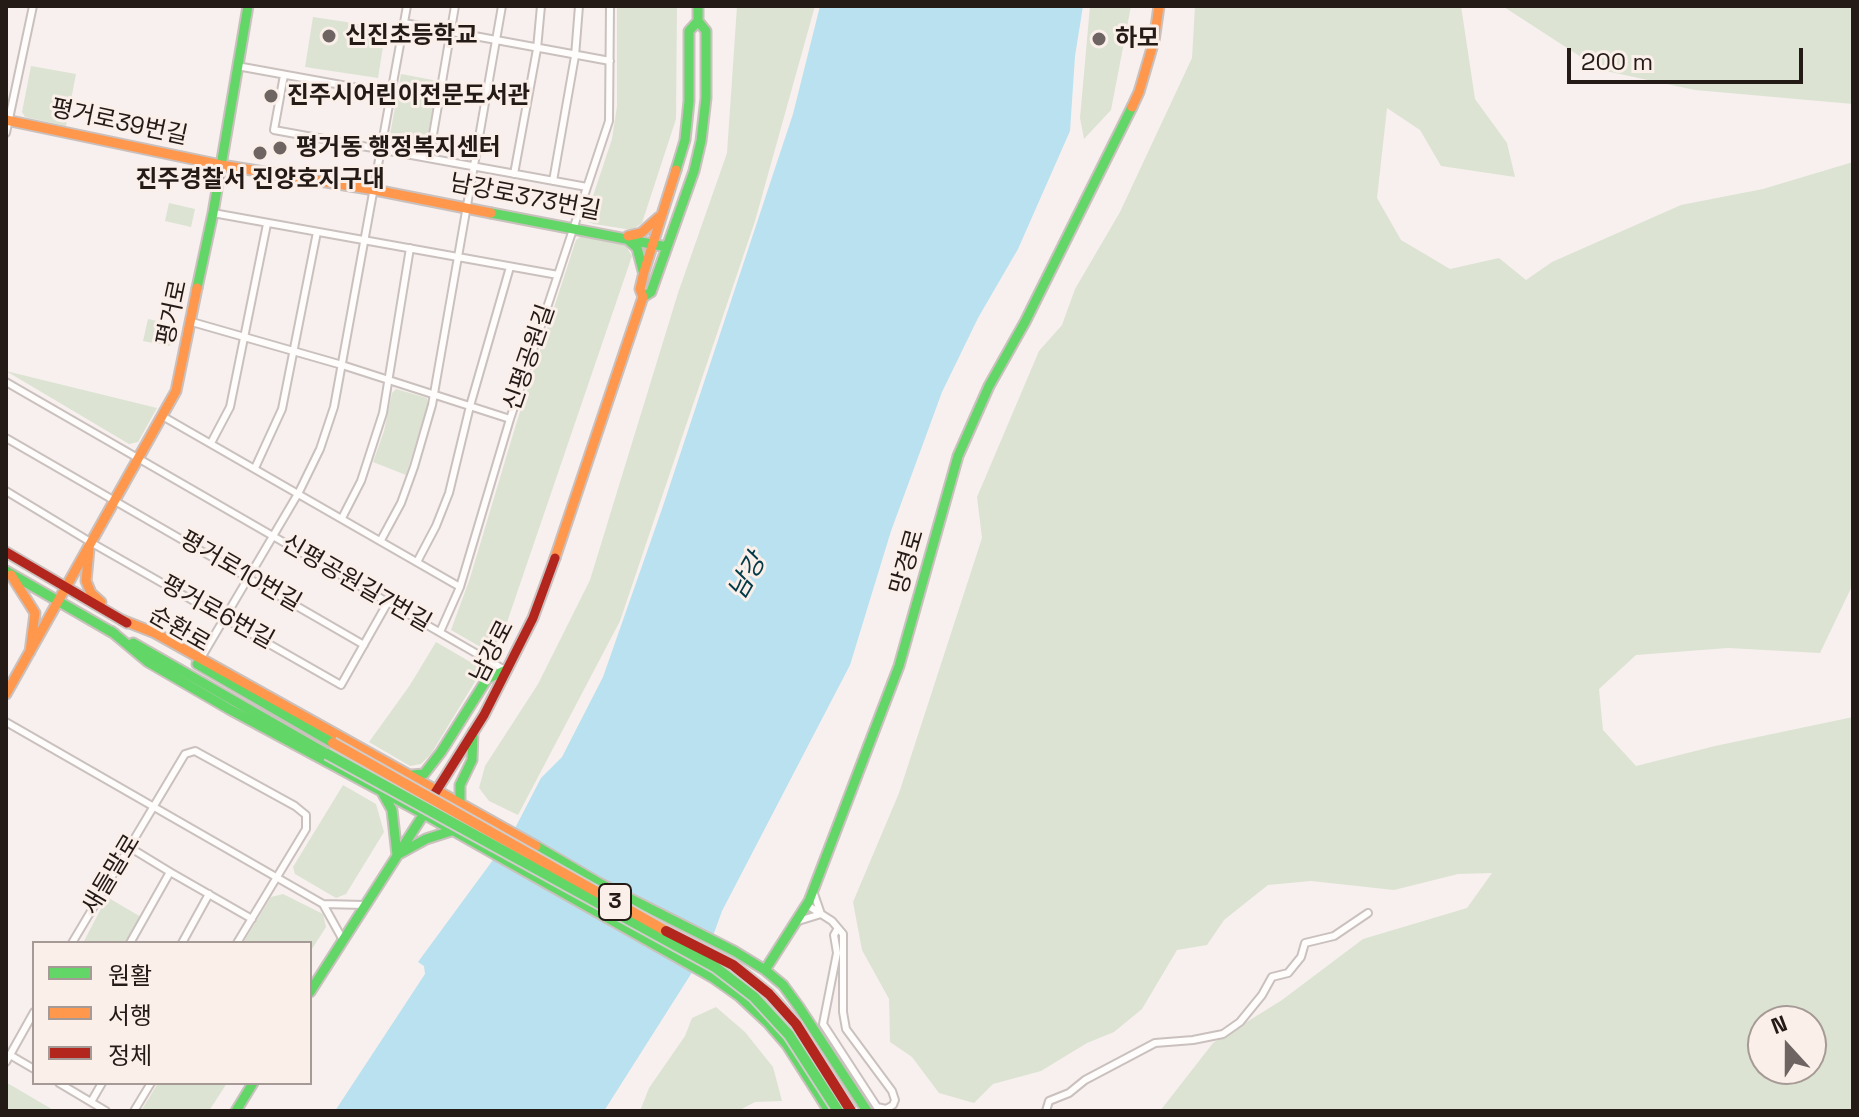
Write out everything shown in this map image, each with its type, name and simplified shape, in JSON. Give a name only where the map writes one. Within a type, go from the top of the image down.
[{"type":"main road","name":"평거로","points":[[6,694],[176,391],[213,213],[248,6]]},
{"type":"main road","name":"남강로","points":[[643,297],[651,292],[694,171],[701,141],[706,98],[706,31],[698,21],[698,6]]},
{"type":"main road","name":"망경로","points":[[739,996],[765,970],[813,891],[899,666],[958,456],[989,386],[1025,322],[1139,92],[1154,41],[1159,6]]},
{"type":"main road","name":"남강로","points":[[312,989],[473,732],[533,618],[643,297],[640,289],[644,272],[685,140],[689,101],[689,31],[698,21]]},
{"type":"main road","name":"평거로39번길","points":[[7,120],[221,165],[375,190]]},
{"type":"main road","name":"남강로373번길","points":[[375,190],[667,247]]},
{"type":"main road","points":[[625,237],[641,233],[661,215]]},
{"type":"main road","points":[[625,237],[637,248],[644,272]]},
{"type":"main road","points":[[90,546],[86,575],[88,589],[118,618],[155,633],[201,658],[599,883],[734,951],[765,970],[783,985],[799,1007],[867,1111]]},
{"type":"main road","name":"순환로","points":[[6,552],[333,743],[687,943],[733,965],[769,994],[796,1024],[851,1111]]},
{"type":"main road","points":[[8,572],[33,608],[35,625],[30,652]]},
{"type":"main road","name":"순환로","points":[[8,572],[327,754],[715,967],[754,997],[789,1035],[838,1111]]},
{"type":"main road","points":[[111,631],[148,662],[712,977],[739,996],[768,1023],[787,1045],[829,1111]]},
{"type":"main road","points":[[410,775],[424,774],[487,679],[506,670]]},
{"type":"main road","points":[[460,803],[460,785],[472,760],[473,732]]},
{"type":"main road","points":[[381,791],[392,810],[397,855],[426,839],[451,831]]},
{"type":"main road","points":[[236,1111],[252,1085]]},
{"type":"street","points":[[6,133],[33,6]]},
{"type":"street","points":[[201,658],[299,492],[320,449],[334,407],[407,6]]},
{"type":"street","points":[[429,158],[455,6]]},
{"type":"street","points":[[381,540],[401,503],[434,395],[502,6]]},
{"type":"street","points":[[514,174],[537,49],[541,6]]},
{"type":"street","points":[[553,181],[575,56],[579,6]]},
{"type":"street","name":"신평공원길","points":[[440,632],[460,587],[510,419],[609,121],[610,6]]},
{"type":"street","points":[[404,23],[610,61]]},
{"type":"street","points":[[237,66],[391,94]]},
{"type":"street","points":[[284,75],[274,130],[587,187]]},
{"type":"street","points":[[213,213],[558,275]]},
{"type":"street","points":[[211,443],[230,407],[267,224]]},
{"type":"street","points":[[255,468],[282,409],[317,232]]},
{"type":"street","points":[[342,518],[374,447],[389,381],[410,248]]},
{"type":"street","points":[[417,562],[449,493],[510,267]]},
{"type":"street","points":[[192,322],[342,365],[510,419]]},
{"type":"street","name":"신평공원길7번길","points":[[6,382],[440,632]]},
{"type":"street","points":[[164,417],[460,587]]},
{"type":"street","name":"평거로10번길","points":[[6,438],[364,645]]},
{"type":"street","name":"평거로6번길","points":[[6,491],[90,546],[225,617],[341,685],[364,645]]},
{"type":"street","points":[[364,645],[388,602]]},
{"type":"street","points":[[440,632],[506,670]]},
{"type":"street","points":[[6,722],[323,904],[364,905]]},
{"type":"street","name":"새들말로","points":[[73,941],[185,754],[200,752],[306,815],[306,829],[277,877]]},
{"type":"street","points":[[129,847],[252,919]]},
{"type":"street","points":[[131,941],[170,872]]},
{"type":"street","points":[[238,941],[277,877]]},
{"type":"street","points":[[813,891],[821,914]]},
{"type":"street","points":[[183,941],[209,894]]},
{"type":"street","points":[[323,904],[343,940]]},
{"type":"street","points":[[807,905],[821,914],[838,928],[843,934],[843,1012],[846,1029],[892,1091],[895,1100],[886,1109],[877,1107],[823,1024],[837,953],[834,935],[838,928]]},
{"type":"street","points":[[1046,1111],[1049,1101],[1069,1093],[1085,1080],[1155,1043],[1223,1034],[1240,1022],[1272,977],[1288,973],[1301,957],[1305,943],[1334,936],[1368,913]]},
{"type":"street","points":[[795,922],[821,914]]},
{"type":"street","points":[[6,1062],[32,1016]]},
{"type":"street","points":[[10,1055],[32,1068]]},
{"type":"street","points":[[62,1085],[106,1111]]},
{"type":"street","points":[[91,1102],[101,1085]]},
{"type":"street","points":[[134,1111],[150,1085]]},
{"type":"green space","points":[[617,6],[677,6],[676,119],[642,223],[632,230],[594,224],[588,222],[586,217],[612,139],[617,106]]},
{"type":"green space","points":[[737,6],[815,6],[755,221],[620,621],[518,815],[489,801],[479,788],[485,766],[538,684],[590,580],[678,293],[727,153]]},
{"type":"green space","points":[[1090,6],[1131,6],[1111,110],[1084,139],[1080,118]]},
{"type":"green space","points":[[1195,6],[1461,6],[1475,99],[1507,143],[1515,177],[1441,166],[1420,130],[1387,108],[1377,198],[1401,240],[1450,269],[1499,258],[1526,280],[1552,262],[1681,205],[1763,189],[1853,162],[1853,584],[1820,653],[1728,648],[1636,655],[1599,689],[1603,730],[1636,766],[1853,717],[1853,1111],[1160,1111],[1213,1043],[1282,1000],[1363,939],[1467,908],[1492,873],[1458,874],[1394,890],[1311,881],[1268,885],[1224,920],[1207,945],[1177,950],[1142,1009],[1114,1032],[1087,1043],[1041,1071],[993,1084],[974,1103],[939,1093],[912,1057],[890,1042],[889,999],[862,950],[853,902],[899,793],[982,538],[977,497],[1039,351],[1062,325],[1075,289],[1120,212],[1192,58]]},
{"type":"green space","points":[[1499,6],[1853,6],[1853,104],[1695,90],[1601,70]]},
{"type":"green space","points":[[313,17],[386,28],[378,78],[305,67]]},
{"type":"green space","points":[[31,66],[76,74],[66,126],[25,117],[22,112]]},
{"type":"green space","points":[[401,74],[438,81],[426,146],[421,151],[393,146],[389,140]]},
{"type":"green space","points":[[169,203],[195,209],[191,227],[165,221]]},
{"type":"green space","points":[[584,234],[625,244],[632,256],[503,634],[494,646],[484,649],[451,630],[576,240]]},
{"type":"green space","points":[[148,319],[175,325],[170,346],[143,341]]},
{"type":"green space","points":[[6,371],[157,408],[138,442],[129,444]]},
{"type":"green space","points":[[396,389],[427,398],[428,403],[406,475],[373,462],[392,393]]},
{"type":"green space","points":[[436,642],[479,667],[479,675],[431,754],[421,764],[410,766],[369,742]]},
{"type":"green space","points":[[343,785],[376,804],[384,832],[346,894],[336,898],[295,874],[293,867]]},
{"type":"green space","points":[[283,894],[323,914],[326,927],[312,949],[312,941],[244,941],[271,897]]},
{"type":"green space","points":[[107,897],[141,917],[127,941],[84,941]]},
{"type":"green space","points":[[716,1007],[745,1032],[773,1067],[782,1101],[755,1102],[738,1111],[640,1111],[649,1088],[685,1036],[692,1018]]},
{"type":"green space","points":[[6,1084],[9,1084],[55,1111],[6,1111]]},
{"type":"green space","points":[[157,1085],[226,1085],[209,1111],[141,1111]]},
{"type":"water","name":"남강","points":[[820,6],[1083,6],[1075,56],[1070,131],[1018,249],[978,318],[942,392],[891,531],[850,665],[722,911],[710,944],[604,1111],[335,1111],[425,974],[424,966],[418,962],[512,834],[541,778],[562,757],[603,677],[793,114]]},
{"type":"traffic: fast","points":[[197,288],[248,6]]},
{"type":"traffic: fast","points":[[676,170],[685,140],[689,101],[689,31],[698,21],[698,6]]},
{"type":"traffic: fast","points":[[643,297],[651,292],[694,171],[701,141],[706,98],[706,31],[698,21]]},
{"type":"traffic: fast","points":[[765,970],[809,901],[899,666],[958,456],[989,386],[1025,322],[1132,107]]},
{"type":"traffic: fast","points":[[491,213],[667,247]]},
{"type":"traffic: fast","points":[[627,239],[637,248],[643,271]]},
{"type":"traffic: fast","points":[[6,571],[115,634]]},
{"type":"traffic: fast","points":[[111,631],[148,662],[229,709],[424,814],[712,977],[739,996],[768,1023],[787,1045],[829,1111]]},
{"type":"traffic: fast","points":[[133,643],[327,754]]},
{"type":"traffic: fast","points":[[197,664],[333,743]]},
{"type":"traffic: fast","points":[[412,775],[424,774],[487,679],[506,670]]},
{"type":"traffic: fast","points":[[460,803],[460,785],[472,760],[473,732]]},
{"type":"traffic: fast","points":[[327,754],[715,967],[754,997],[789,1035],[838,1111]]},
{"type":"traffic: fast","points":[[382,792],[392,810],[397,855],[426,839],[451,831]]},
{"type":"traffic: fast","points":[[312,989],[427,809]]},
{"type":"traffic: fast","points":[[536,846],[599,883],[734,951],[765,970],[783,985],[799,1007],[867,1111]]},
{"type":"traffic: fast","points":[[236,1111],[252,1085]]},
{"type":"traffic: slow","points":[[1132,107],[1154,41],[1159,6]]},
{"type":"traffic: slow","points":[[6,120],[221,165],[491,213]]},
{"type":"traffic: slow","points":[[555,558],[643,297],[640,289],[644,272],[676,170]]},
{"type":"traffic: slow","points":[[628,236],[641,233],[659,217]]},
{"type":"traffic: slow","points":[[6,694],[176,391],[197,288]]},
{"type":"traffic: slow","points":[[89,549],[86,581],[91,593],[101,602]]},
{"type":"traffic: slow","points":[[11,575],[35,613],[30,652]]},
{"type":"traffic: slow","points":[[122,620],[155,633],[536,846]]},
{"type":"traffic: slow","points":[[333,743],[666,931]]},
{"type":"traffic: jam","points":[[6,552],[127,623]]},
{"type":"traffic: jam","points":[[435,793],[484,715],[533,618],[555,558]]},
{"type":"traffic: jam","points":[[666,931],[733,965],[769,994],[796,1024],[851,1111]]},
{"type":"place","name":"신진초등학교","points":[[329,36]]},
{"type":"place","name":"하모","points":[[1099,39]]},
{"type":"place","name":"진주시어린이전문도서관","points":[[271,96]]},
{"type":"place","name":"평거동 행정복지센터","points":[[280,148]]},
{"type":"place","name":"진주경찰서 진양호지구대","points":[[260,153]]}]
